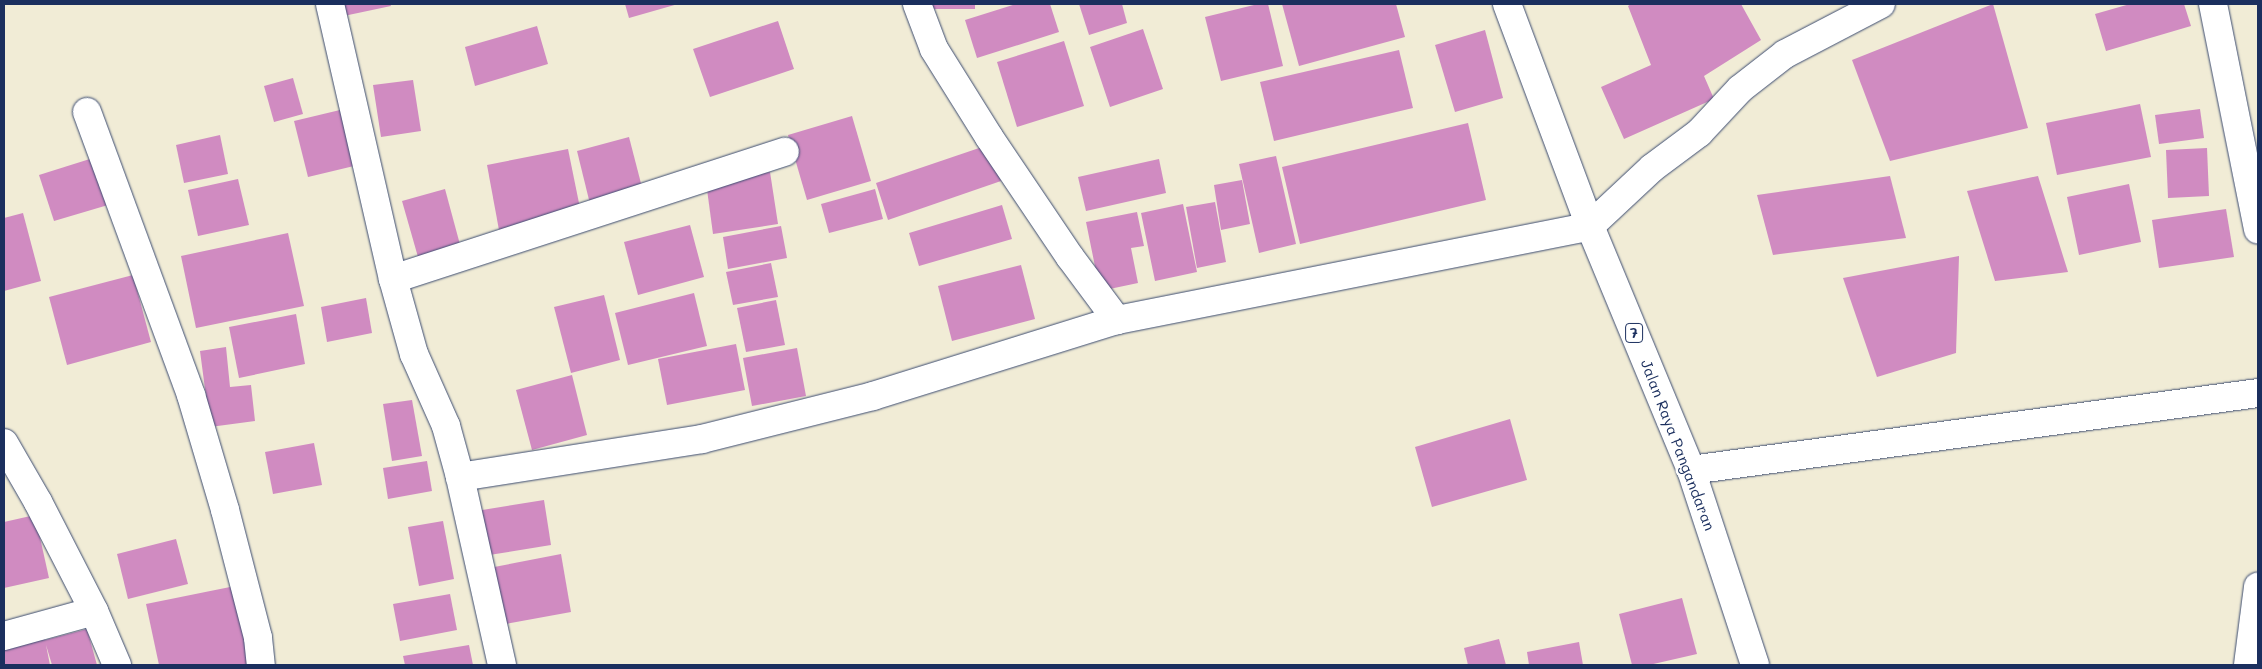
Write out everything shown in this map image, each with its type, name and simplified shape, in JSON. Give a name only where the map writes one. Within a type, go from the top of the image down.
[{"type":"main road","points":[[330,4],[393,280],[414,354],[446,426],[460,477],[502,665]]},
{"type":"main road","points":[[917,4],[934,49],[988,137],[1070,257],[1118,320]]},
{"type":"main road","name":"Jalan Raya Pangandaran","points":[[1507,4],[1590,226],[1691,470],[1755,665]]},
{"type":"main road","points":[[460,477],[702,439],[873,396],[1118,320],[1590,226],[1652,168],[1699,133],[1740,90],[1784,54],[1881,4]]},
{"type":"main road","points":[[2213,4],[2258,230]]},
{"type":"main road","points":[[87,112],[191,395],[225,510],[256,629],[261,665]]},
{"type":"main road","points":[[393,280],[785,152]]},
{"type":"main road","points":[[1691,470],[2258,393]]},
{"type":"main road","points":[[4,443],[38,502],[94,611],[117,665]]},
{"type":"main road","points":[[2248,665],[2258,587]]},
{"type":"main road","points":[[4,636],[94,611]]},
{"type":"building","points":[[337,4],[390,4],[391,6],[339,17]]},
{"type":"building","points":[[625,4],[678,4],[629,18]]},
{"type":"building","points":[[932,4],[975,4],[975,9],[932,9]]},
{"type":"building","points":[[1016,4],[1050,4],[1059,32],[977,58],[965,20]]},
{"type":"building","points":[[1079,4],[1122,4],[1127,23],[1089,35]]},
{"type":"building","points":[[1258,4],[1268,4],[1283,66],[1221,81],[1205,17]]},
{"type":"building","points":[[1282,4],[1396,4],[1405,37],[1299,66]]},
{"type":"building","points":[[1631,4],[1741,4],[1761,40],[1704,76],[1714,99],[1624,139],[1601,87],[1651,65],[1628,6]]},
{"type":"building","points":[[1993,4],[2028,128],[1890,161],[1852,60]]},
{"type":"building","points":[[2130,4],[2184,4],[2191,26],[2106,51],[2095,14]]},
{"type":"building","points":[[778,21],[794,69],[710,97],[693,49]]},
{"type":"building","points":[[537,26],[548,64],[475,86],[465,47]]},
{"type":"building","points":[[1143,29],[1163,89],[1110,107],[1090,47]]},
{"type":"building","points":[[1485,30],[1503,98],[1455,112],[1435,45]]},
{"type":"building","points":[[1064,41],[1084,106],[1017,127],[997,62]]},
{"type":"building","points":[[1399,50],[1413,108],[1274,141],[1260,82]]},
{"type":"building","points":[[293,78],[303,114],[274,122],[264,86]]},
{"type":"building","points":[[413,80],[421,131],[381,137],[373,85]]},
{"type":"building","points":[[2140,104],[2151,157],[2057,175],[2046,123]]},
{"type":"building","points":[[2200,109],[2204,138],[2159,144],[2155,115]]},
{"type":"building","points":[[340,110],[354,166],[308,177],[294,121]]},
{"type":"building","points":[[852,116],[871,181],[807,200],[788,135]]},
{"type":"building","points":[[1468,123],[1486,200],[1300,244],[1282,167]]},
{"type":"building","points":[[220,135],[228,174],[184,183],[176,145]]},
{"type":"building","points":[[629,137],[644,195],[591,208],[577,151]]},
{"type":"building","points":[[988,145],[1001,181],[888,220],[876,183]]},
{"type":"building","points":[[2207,148],[2209,196],[2168,198],[2166,150]]},
{"type":"building","points":[[568,149],[581,213],[499,230],[487,165]]},
{"type":"building","points":[[1276,156],[1296,244],[1259,253],[1239,164]]},
{"type":"building","points":[[93,158],[108,205],[54,221],[39,175]]},
{"type":"building","points":[[1159,159],[1166,193],[1086,211],[1078,177]]},
{"type":"building","points":[[770,172],[778,224],[713,234],[706,182]]},
{"type":"building","points":[[1890,176],[1906,238],[1773,255],[1757,195]]},
{"type":"building","points":[[2038,176],[2068,272],[1995,281],[1967,191]]},
{"type":"building","points":[[238,179],[249,225],[198,236],[188,190]]},
{"type":"building","points":[[1242,180],[1250,224],[1221,230],[1214,185]]},
{"type":"building","points":[[2129,184],[2141,242],[2079,255],[2067,197]]},
{"type":"building","points":[[445,189],[462,252],[420,264],[402,201]]},
{"type":"building","points":[[875,189],[883,219],[829,233],[821,204]]},
{"type":"building","points":[[1215,202],[1226,262],[1197,268],[1186,207]]},
{"type":"building","points":[[1183,204],[1197,272],[1155,281],[1141,213]]},
{"type":"building","points":[[1002,205],[1012,239],[919,266],[909,233]]},
{"type":"building","points":[[2226,209],[2234,257],[2159,268],[2152,220]]},
{"type":"building","points":[[1137,212],[1144,246],[1131,248],[1138,283],[1100,291],[1086,222]]},
{"type":"building","points":[[23,213],[41,281],[4,291],[4,218]]},
{"type":"building","points":[[690,225],[704,277],[638,295],[624,242]]},
{"type":"building","points":[[781,226],[787,258],[728,269],[723,237]]},
{"type":"building","points":[[288,233],[304,306],[196,328],[181,256]]},
{"type":"building","points":[[1959,256],[1956,353],[1877,377],[1843,278]]},
{"type":"building","points":[[771,263],[778,297],[733,305],[726,272]]},
{"type":"building","points":[[1021,265],[1035,319],[952,341],[938,286]]},
{"type":"building","points":[[133,275],[151,342],[67,365],[49,297]]},
{"type":"building","points":[[694,293],[707,346],[628,365],[615,313]]},
{"type":"building","points":[[604,295],[620,360],[571,373],[554,307]]},
{"type":"building","points":[[366,298],[372,333],[327,342],[321,307]]},
{"type":"building","points":[[776,300],[785,345],[746,352],[737,308]]},
{"type":"building","points":[[296,314],[305,364],[239,378],[229,327]]},
{"type":"building","points":[[736,344],[745,390],[667,405],[658,359]]},
{"type":"building","points":[[226,347],[230,387],[251,385],[255,421],[210,427],[200,351]]},
{"type":"building","points":[[797,348],[806,396],[752,406],[743,358]]},
{"type":"building","points":[[572,375],[587,435],[532,450],[516,390]]},
{"type":"building","points":[[412,400],[422,456],[392,461],[383,404]]},
{"type":"building","points":[[1510,419],[1527,480],[1432,507],[1415,447]]},
{"type":"building","points":[[314,443],[322,485],[273,494],[265,452]]},
{"type":"building","points":[[427,461],[432,491],[388,499],[383,468]]},
{"type":"building","points":[[544,500],[551,545],[483,556],[476,511]]},
{"type":"building","points":[[35,515],[49,578],[4,588],[4,522]]},
{"type":"building","points":[[443,521],[454,579],[419,586],[408,527]]},
{"type":"building","points":[[176,539],[188,584],[128,599],[117,554]]},
{"type":"building","points":[[561,554],[571,612],[500,625],[489,568]]},
{"type":"building","points":[[235,586],[250,664],[159,665],[146,604]]},
{"type":"building","points":[[450,594],[457,630],[400,641],[393,604]]},
{"type":"building","points":[[1682,598],[1697,654],[1649,665],[1632,665],[1619,614]]},
{"type":"building","points":[[87,629],[97,665],[52,665],[46,645],[50,665],[4,665],[4,644],[44,635],[45,640]]},
{"type":"building","points":[[1499,639],[1506,665],[1468,665],[1464,648]]},
{"type":"building","points":[[1579,642],[1583,665],[1529,665],[1527,652]]},
{"type":"building","points":[[469,645],[473,665],[405,665],[403,656]]}]
